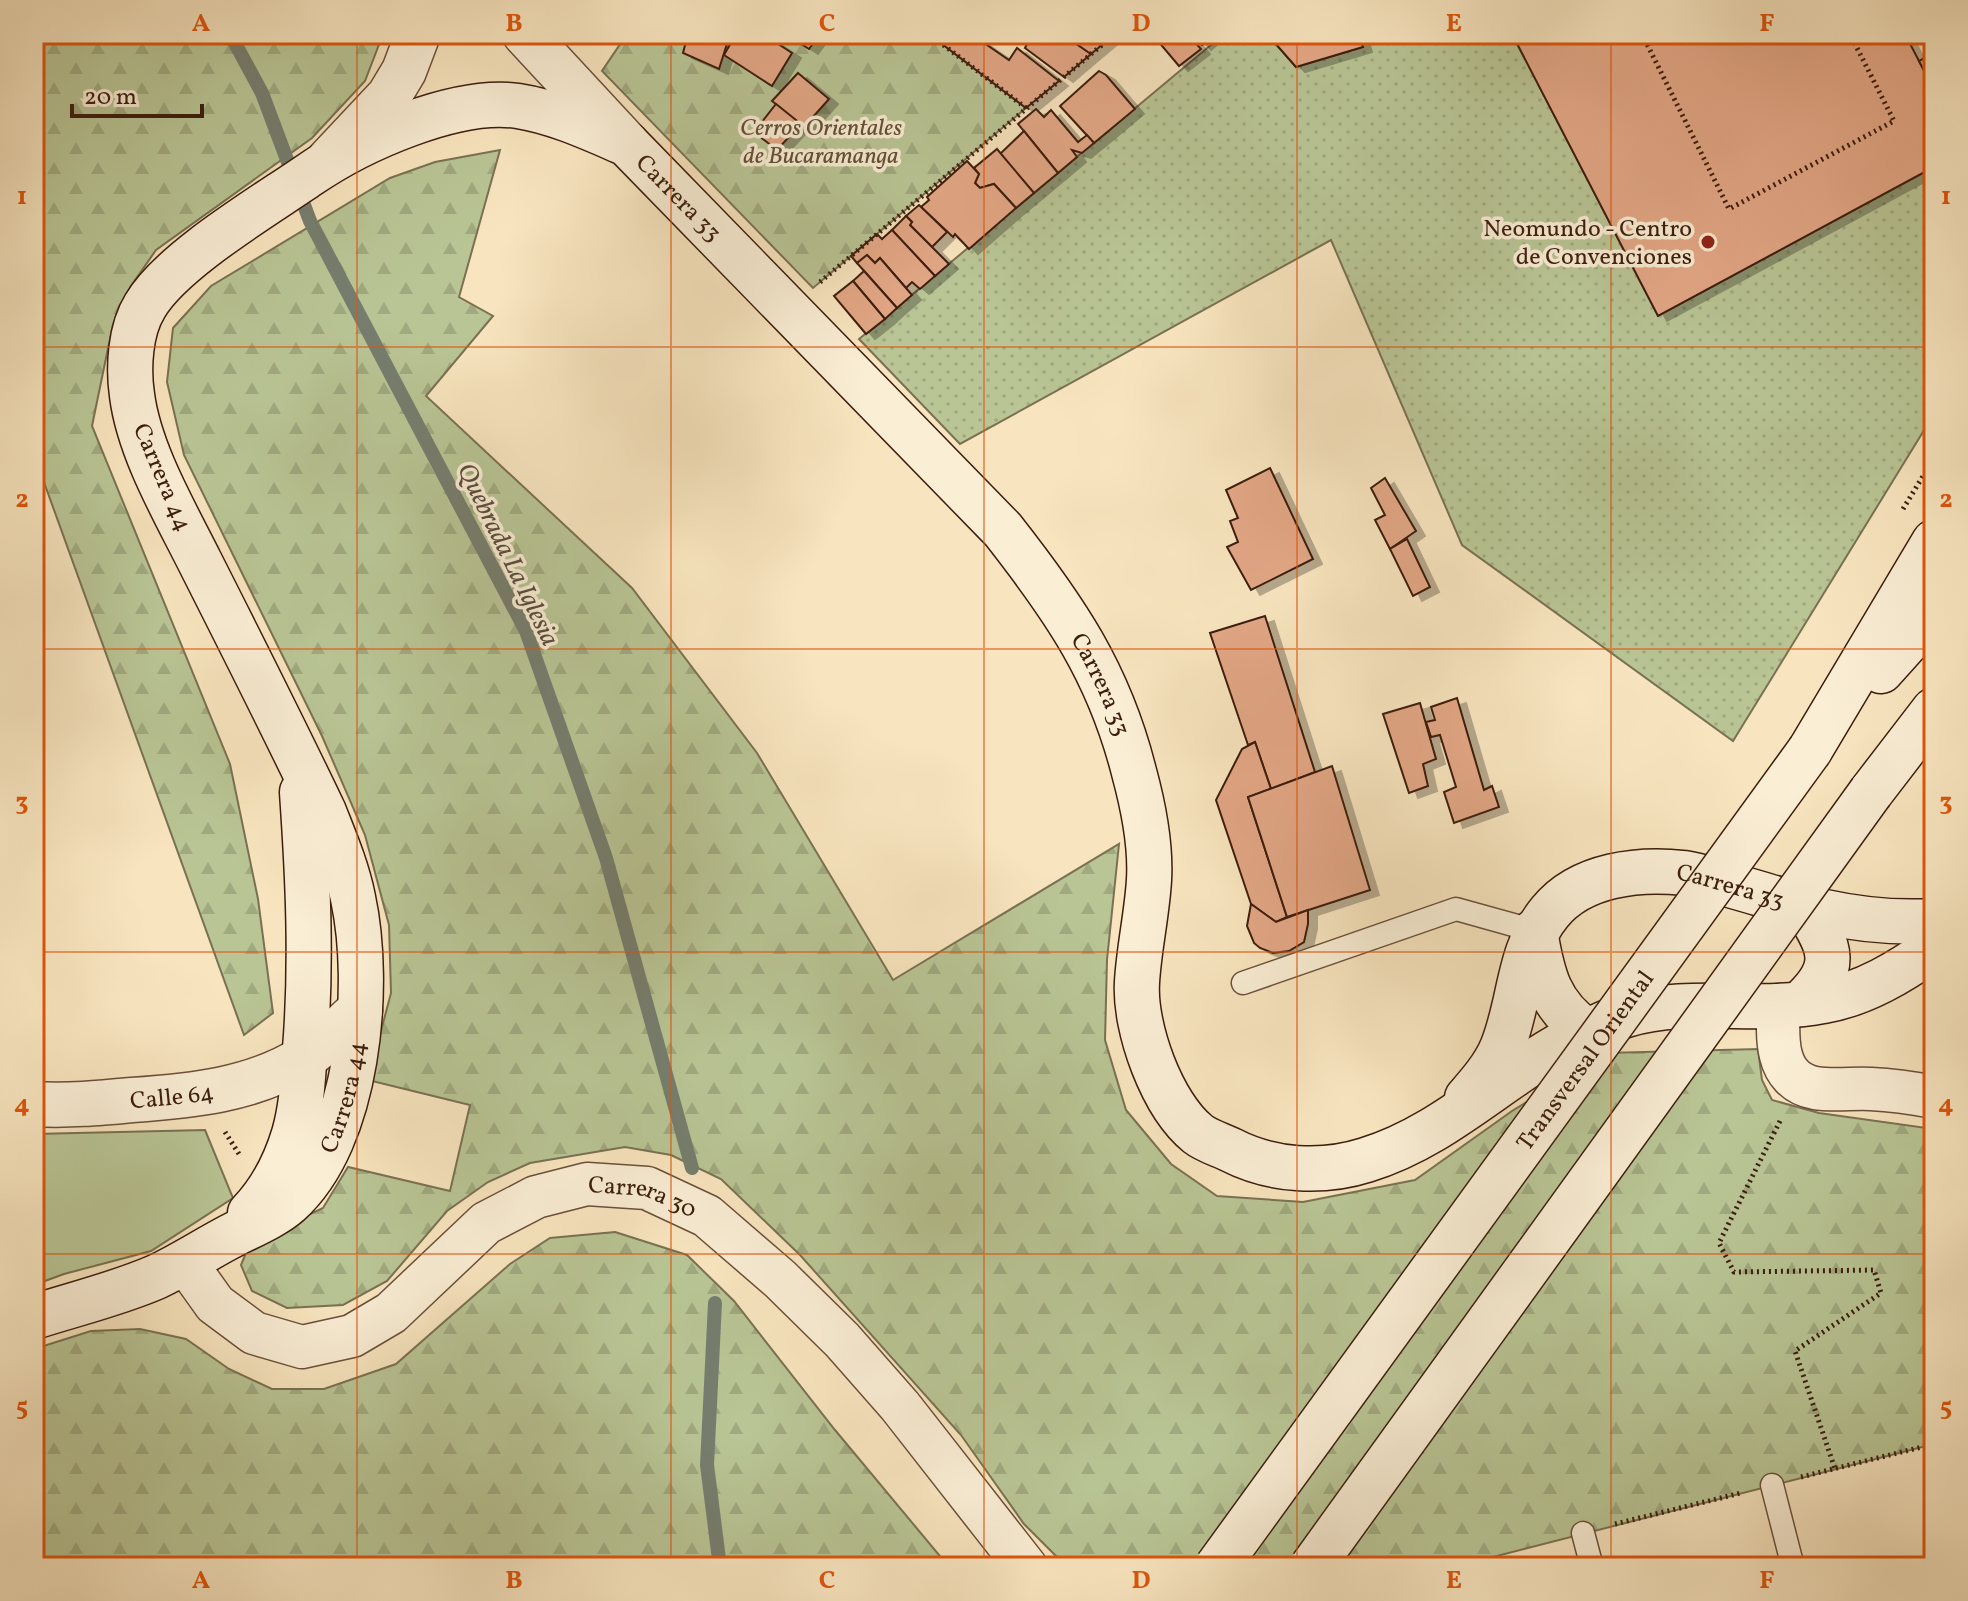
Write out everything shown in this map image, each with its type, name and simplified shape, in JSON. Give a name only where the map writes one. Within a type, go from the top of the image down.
[{"type":"main road","points":[[325,163],[389,96],[404,71],[418,34]]},
{"type":"main road","name":"Carrera 33","points":[[525,34],[627,144],[1003,530],[1044,581],[1082,638],[1119,716],[1135,775],[1144,827],[1149,877],[1136,985],[1144,1044],[1167,1096],[1198,1134],[1244,1157],[1279,1167],[1321,1169],[1362,1162],[1400,1149],[1434,1131],[1565,1043],[1626,1015],[1686,1006],[1790,1005],[1847,996],[1870,987],[1934,948]]},
{"type":"main road","points":[[325,163],[389,132],[436,116],[477,107],[534,109],[557,115],[627,144]]},
{"type":"main road","name":"Carrera 44","points":[[34,1317],[155,1277],[286,1205],[307,1184],[324,1159],[337,1129],[353,1073],[360,1010],[358,933],[345,865],[301,763],[145,446],[132,395],[131,348],[144,307],[170,275],[325,163]]},
{"type":"main road","name":"Transversal Oriental","points":[[1217,1567],[1810,750],[1934,542]]},
{"type":"main road","points":[[1810,750],[1934,612]]},
{"type":"main road","points":[[1312,1567],[1871,792],[1934,710]]},
{"type":"main road","name":"Carrera 44","points":[[202,1252],[264,1196],[284,1163],[301,1104],[309,1002],[309,932],[301,763]]},
{"type":"main road","name":"Carrera 33","points":[[1434,1131],[1482,1081],[1502,1048],[1524,959],[1535,931],[1552,909],[1573,891],[1613,876],[1649,871],[1687,873],[1804,906],[1865,919],[1934,921]]},
{"type":"main road","points":[[1790,1005],[1819,987],[1827,969],[1827,948],[1804,906]]},
{"type":"main road","points":[[1535,931],[1540,965],[1552,995],[1568,1018],[1587,1031]]},
{"type":"main road","name":"Calle 64","points":[[34,1104],[93,1104],[237,1087],[266,1077],[304,1057],[360,1010]]},
{"type":"street","points":[[1790,1005],[1777,1038],[1781,1061],[1793,1078],[1812,1088],[1885,1090],[1934,1097]]},
{"type":"street","name":"Carrera 30","points":[[202,1252],[215,1304],[254,1333],[302,1347],[352,1336],[391,1313],[486,1223],[536,1197],[587,1184],[647,1188],[707,1216],[780,1279],[842,1340],[900,1406],[1026,1567]]},
{"type":"lane","points":[[1243,983],[1456,909],[1535,931]]},
{"type":"lane","points":[[1772,1485],[1793,1567]]},
{"type":"lane","points":[[1583,1533],[1592,1567]]},
{"type":"path","points":[[929,34],[1026,108]]},
{"type":"path","points":[[788,309],[1115,34]]},
{"type":"path","points":[[1642,34],[1729,209],[1894,121],[1850,34]]},
{"type":"path","points":[[1800,1081],[1719,1243],[1734,1272],[1874,1270],[1881,1293],[1795,1351],[1835,1469]]},
{"type":"path","points":[[202,1093],[264,1196]]},
{"type":"green space","points":[[34,34],[383,34],[365,81],[312,138],[156,250],[131,286],[113,324],[92,426],[230,764],[258,899],[273,1013],[244,1035],[41,474],[34,464]]},
{"type":"green space","name":"Cerros Orientales de Bucaramanga","points":[[627,34],[946,34],[938,41],[1026,108],[813,288],[602,71]]},
{"type":"green space","points":[[1224,34],[1267,34],[1296,67],[1362,47],[1359,34],[1512,34],[1658,316],[1934,167],[1934,414],[1733,741],[1462,545],[1331,240],[960,444],[859,339]]},
{"type":"green space","points":[[500,150],[459,297],[493,316],[426,396],[632,588],[757,753],[893,980],[1119,844],[1107,960],[1105,1040],[1126,1110],[1171,1164],[1217,1196],[1303,1202],[1415,1180],[1512,1111],[1606,1053],[1758,1049],[1762,1080],[1772,1100],[1819,1113],[1934,1129],[1934,1444],[1481,1560],[1482,1567],[1067,1567],[1024,1524],[961,1435],[800,1255],[721,1179],[671,1155],[625,1147],[530,1163],[488,1182],[447,1211],[387,1281],[343,1305],[287,1308],[252,1291],[241,1265],[250,1243],[323,1208],[348,1167],[450,1191],[470,1105],[368,1080],[391,993],[389,925],[365,835],[322,736],[184,455],[167,382],[173,328],[211,286],[390,178],[435,162]]},
{"type":"green space","points":[[205,1130],[233,1198],[151,1251],[34,1285],[34,1134]]},
{"type":"green space","points":[[615,1232],[687,1255],[734,1301],[835,1430],[949,1567],[34,1567],[34,1349],[91,1331],[140,1329],[186,1339],[229,1369],[272,1389],[324,1389],[396,1364],[510,1264],[550,1238]]},
{"type":"building","points":[[688,34],[730,34],[719,69],[683,53]]},
{"type":"building","points":[[736,34],[749,34],[764,43],[769,38],[792,53],[772,86],[724,55]]},
{"type":"building","points":[[786,34],[820,34],[809,49]]},
{"type":"building","points":[[929,34],[971,34],[1009,60],[1017,48],[1059,81],[1026,108]]},
{"type":"building","points":[[1032,34],[1062,34],[1091,54],[1064,77],[1025,48]]},
{"type":"building","points":[[1062,34],[1115,34],[1091,54]]},
{"type":"building","points":[[1152,34],[1188,34],[1201,49],[1179,66]]},
{"type":"building","points":[[1193,34],[1215,34],[1202,45]]},
{"type":"building","points":[[1267,34],[1359,34],[1363,47],[1296,67]]},
{"type":"building","name":"Neomundo - Centro de Convenciones","points":[[1512,34],[1905,34],[1934,90],[1934,167],[1658,316]]},
{"type":"building","points":[[1934,53],[1934,90],[1919,61]]},
{"type":"building","points":[[1099,71],[1135,109],[1094,143],[1060,106]]},
{"type":"building","points":[[798,73],[829,99],[804,127],[772,101]]},
{"type":"building","points":[[776,104],[801,124],[777,150],[754,132]]},
{"type":"building","points":[[1036,109],[1044,117],[1051,110],[1078,142],[1087,135],[1094,143],[1082,153],[1072,150],[1077,157],[1058,173],[1018,124]]},
{"type":"building","points":[[1024,131],[1058,173],[1034,193],[1000,154]]},
{"type":"building","points":[[997,149],[1034,193],[1016,208],[994,184],[980,188],[975,183],[979,174],[974,168]]},
{"type":"building","points":[[967,161],[979,174],[975,183],[980,188],[994,184],[1016,208],[969,249],[921,207],[929,200],[927,197]]},
{"type":"building","points":[[919,205],[947,232],[932,247],[910,225],[912,222],[906,216]]},
{"type":"building","points":[[906,216],[912,222],[910,225],[949,264],[935,276],[892,230]]},
{"type":"building","points":[[892,230],[935,276],[920,289],[912,282],[906,288],[880,258],[875,263],[867,255],[857,263],[851,256],[877,234],[882,239]]},
{"type":"building","points":[[867,255],[875,263],[880,258],[912,295],[897,308],[857,263]]},
{"type":"building","points":[[864,271],[897,308],[885,319],[853,281]]},
{"type":"building","points":[[853,281],[885,319],[866,334],[834,296]]},
{"type":"building","points":[[1270,468],[1313,559],[1251,590],[1227,547],[1238,542],[1230,521],[1238,518],[1226,490]]},
{"type":"building","points":[[1385,478],[1416,531],[1390,549],[1375,520],[1385,515],[1371,488]]},
{"type":"building","points":[[1407,539],[1430,587],[1413,596],[1390,549]]},
{"type":"building","points":[[1265,616],[1315,772],[1271,789],[1255,742],[1248,745],[1210,633]]},
{"type":"building","points":[[1457,698],[1484,790],[1492,786],[1499,807],[1454,823],[1444,792],[1456,787],[1440,735],[1431,737],[1426,722],[1435,720],[1431,707]]},
{"type":"building","points":[[1420,703],[1436,759],[1423,764],[1428,786],[1409,793],[1383,714]]},
{"type":"building","points":[[1255,742],[1271,789],[1248,797],[1287,917],[1276,922],[1251,904],[1216,800],[1242,749]]},
{"type":"building","points":[[1332,766],[1370,890],[1287,917],[1248,797]]},
{"type":"building","points":[[1251,904],[1276,922],[1308,910],[1304,942],[1289,951],[1273,953],[1260,948],[1254,943],[1247,926]]},
{"type":"waterway","name":"Quebrada La Iglesia","points":[[230,34],[262,93],[310,221],[526,631],[606,858],[692,1168]]},
{"type":"waterway","name":"Quebrada La Iglesia","points":[[715,1303],[707,1465],[720,1567]]},
{"type":"place","name":"Neomundo - Centro de Convenciones","points":[[1708,242]]}]
